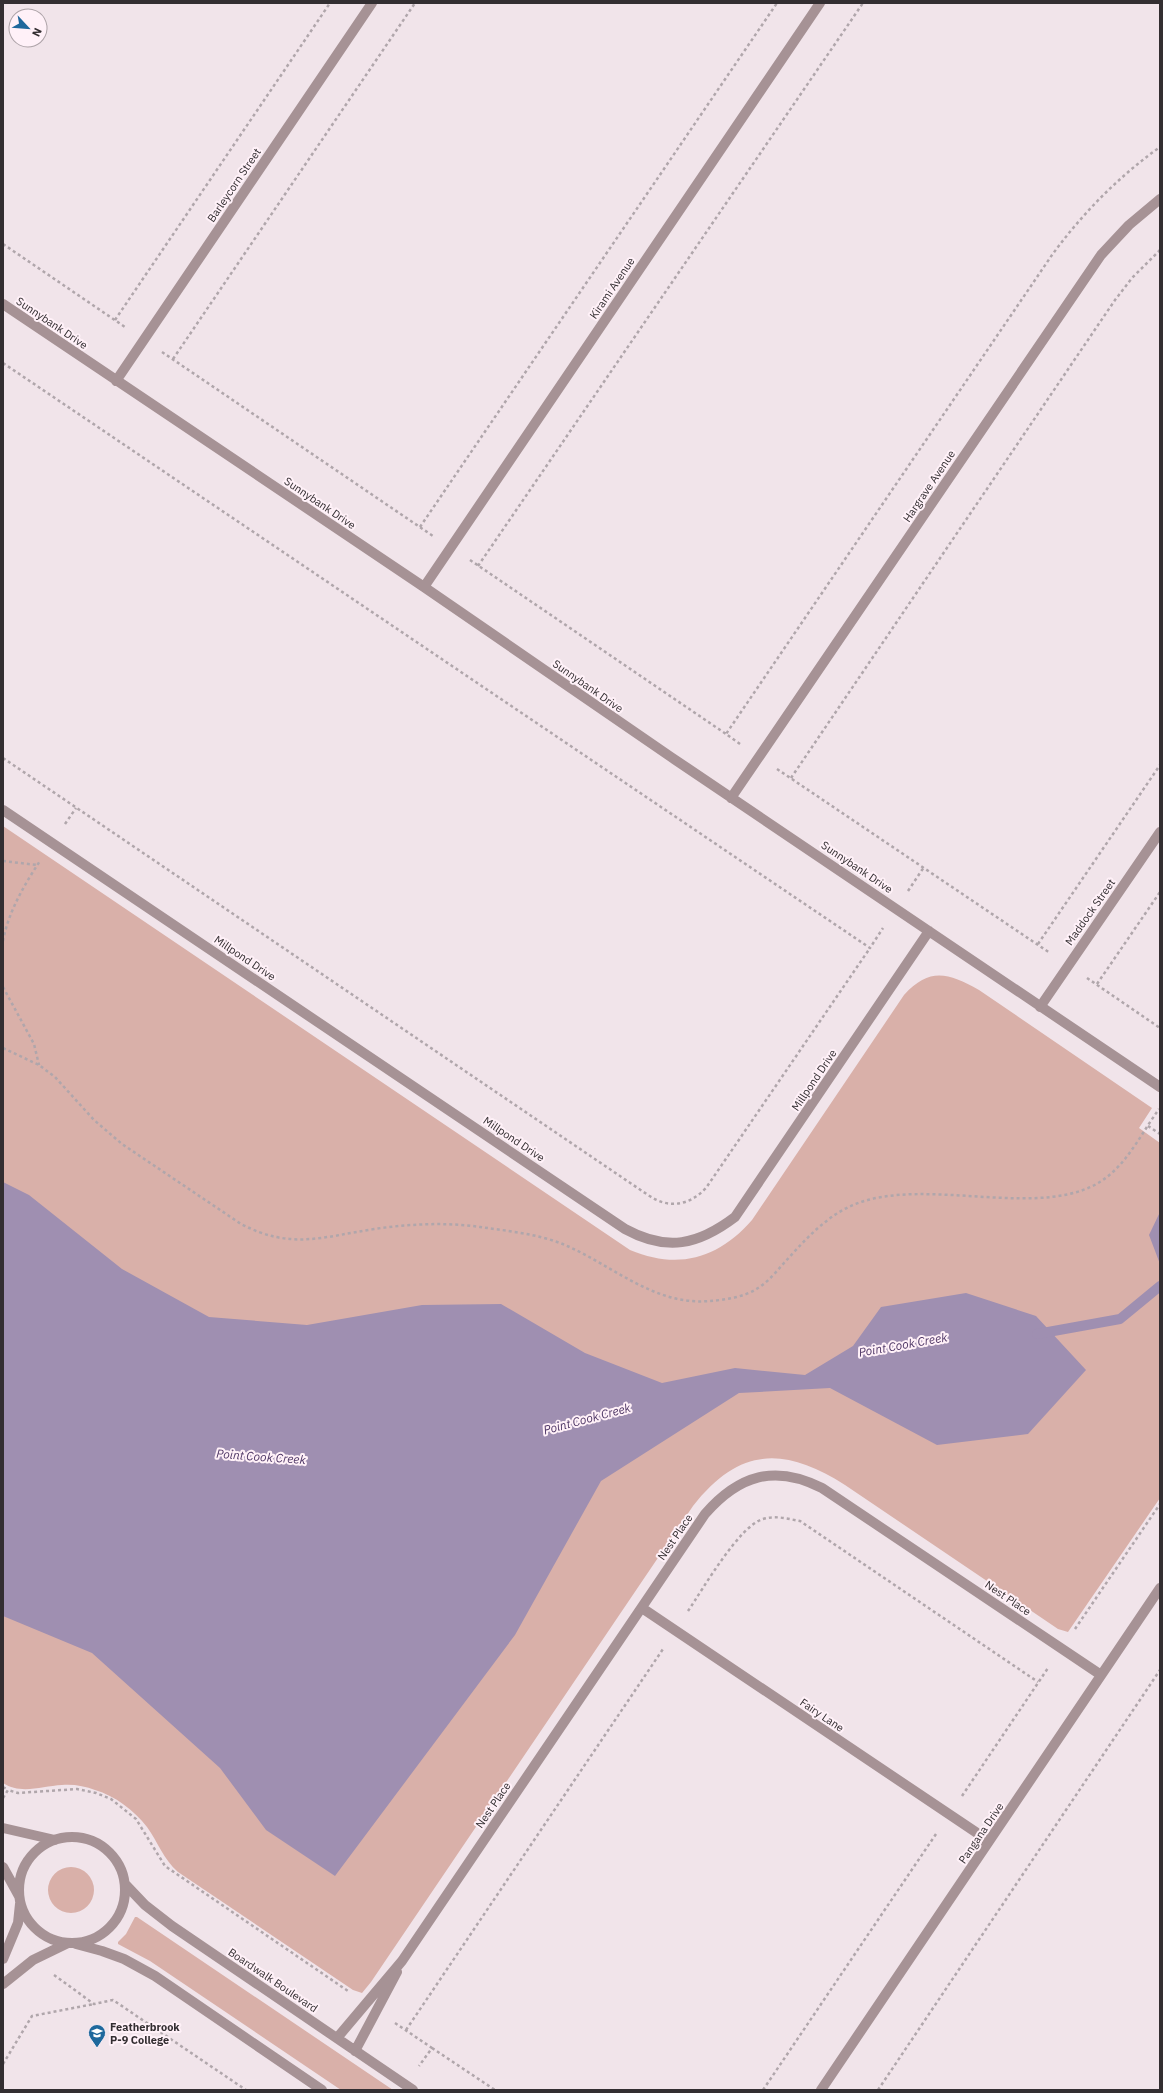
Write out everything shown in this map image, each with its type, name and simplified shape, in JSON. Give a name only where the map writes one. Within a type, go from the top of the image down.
[{"type":"street","name":"Barleycorn Street","points":[[116,381],[372,3]]},
{"type":"street","name":"Kirami Avenue","points":[[424,587],[820,3]]},
{"type":"street","name":"Hargrave Avenue","points":[[731,798],[1101,255],[1129,225],[1160,199]]},
{"type":"street","name":"Sunnybank Drive","points":[[3,304],[424,587],[731,798],[1160,1087]]},
{"type":"street","name":"Millpond Drive","points":[[3,810],[625,1228],[653,1241],[669,1244],[697,1239],[712,1233],[735,1217],[929,931]]},
{"type":"street","name":"Maddock Street","points":[[1040,1007],[1160,832]]},
{"type":"street","name":"Nest Place","points":[[337,2038],[365,2002],[402,1961],[705,1514],[719,1497],[739,1485],[757,1477],[792,1476],[807,1480],[838,1498],[1101,1675]]},
{"type":"street","name":"Pangana Drive","points":[[821,2090],[1160,1588]]},
{"type":"street","name":"Fairy Lane","points":[[642,1608],[990,1841]]},
{"type":"street","points":[[3,1828],[55,1840]]},
{"type":"street","points":[[3,1959],[18,1923],[20,1879],[27,1862],[39,1848],[55,1840],[71,1837],[86,1839],[100,1845],[112,1855],[120,1868],[125,1884],[124,1901],[117,1918],[105,1932],[90,1940],[70,1943],[33,1960],[3,1984]]},
{"type":"street","points":[[3,1867],[20,1900],[27,1919],[38,1931],[52,1940],[102,1951],[124,1959],[155,1976],[322,2090]]},
{"type":"street","name":"Boardwalk Boulevard","points":[[125,1884],[145,1905],[172,1926],[410,2088]]},
{"type":"street","name":"Nest Place","points":[[355,2051],[378,2011],[402,1961]]},
{"type":"path","points":[[115,320],[330,3]]},
{"type":"path","points":[[173,359],[415,3]]},
{"type":"path","points":[[420,527],[777,3]]},
{"type":"path","points":[[478,566],[863,3]]},
{"type":"path","points":[[726,734],[1070,230],[1095,202],[1160,147]]},
{"type":"path","points":[[3,244],[1160,1028]]},
{"type":"path","points":[[791,778],[1115,300],[1132,278],[1160,250]]},
{"type":"path","points":[[3,362],[870,948]]},
{"type":"path","points":[[3,758],[648,1195],[666,1204],[675,1205],[686,1202],[698,1196],[706,1188],[897,909],[924,867]]},
{"type":"path","points":[[1038,944],[1160,765]]},
{"type":"path","points":[[3,942],[13,911],[37,865],[76,808]]},
{"type":"path","points":[[3,861],[37,865]]},
{"type":"path","points":[[1097,984],[1160,892]]},
{"type":"path","points":[[3,987],[34,1044],[39,1064]]},
{"type":"path","points":[[1160,1108],[1148,1126],[1160,1134]]},
{"type":"path","points":[[406,2030],[675,1630],[740,1535],[751,1524],[764,1518],[781,1517],[800,1521],[1038,1682]]},
{"type":"path","points":[[878,2090],[1160,1670]]},
{"type":"path","points":[[3,1787],[18,1793],[77,1789],[96,1793],[111,1800],[136,1819],[165,1866],[365,2002]]},
{"type":"path","points":[[3,1798],[8,1790]]},
{"type":"path","points":[[33,1960],[94,2004]]},
{"type":"path","points":[[3,2064],[32,2016],[113,2000],[246,2090]]},
{"type":"path","points":[[378,2011],[495,2090]]},
{"type":"path","points":[[410,2088],[432,2048]]},
{"type":"shaded area","points":[[3,826],[630,1250],[648,1256],[665,1259],[681,1260],[711,1252],[725,1244],[752,1220],[904,995],[913,986],[922,980],[940,976],[958,980],[979,990],[1152,1108],[1139,1128],[1160,1143],[1160,1498],[1068,1632],[1058,1629],[845,1485],[823,1472],[802,1464],[782,1459],[763,1459],[745,1463],[728,1472],[710,1487],[693,1506],[371,1982],[362,1993],[353,1990],[178,1872],[168,1862],[147,1827],[124,1804],[110,1796],[87,1787],[62,1785],[32,1789],[17,1789],[3,1783]]},
{"type":"shaded area","points":[[71,1867],[84,1871],[90,1877],[94,1890],[90,1903],[84,1909],[71,1913],[58,1909],[52,1903],[48,1890],[52,1877],[58,1871]]},
{"type":"shaded area","points":[[135,1917],[393,2090],[341,2090],[150,1961],[118,1944],[118,1942],[126,1934]]},
{"type":"water","points":[[3,1182],[29,1195],[122,1269],[209,1317],[307,1325],[422,1305],[501,1304],[585,1353],[662,1383],[735,1368],[805,1375],[853,1346],[881,1307],[966,1293],[1036,1316],[1086,1370],[1028,1434],[937,1445],[830,1388],[739,1393],[601,1481],[515,1635],[335,1876],[266,1830],[220,1768],[92,1653],[3,1616]]},
{"type":"water","points":[[1160,1212],[1160,1264],[1149,1235]]},
{"type":"waterway","name":"Point Cook Creek","points":[[1037,1334],[1120,1319],[1160,1286]]},
{"type":"place","name":"Featherbrook P-9 College","points":[[97,2048]]}]
